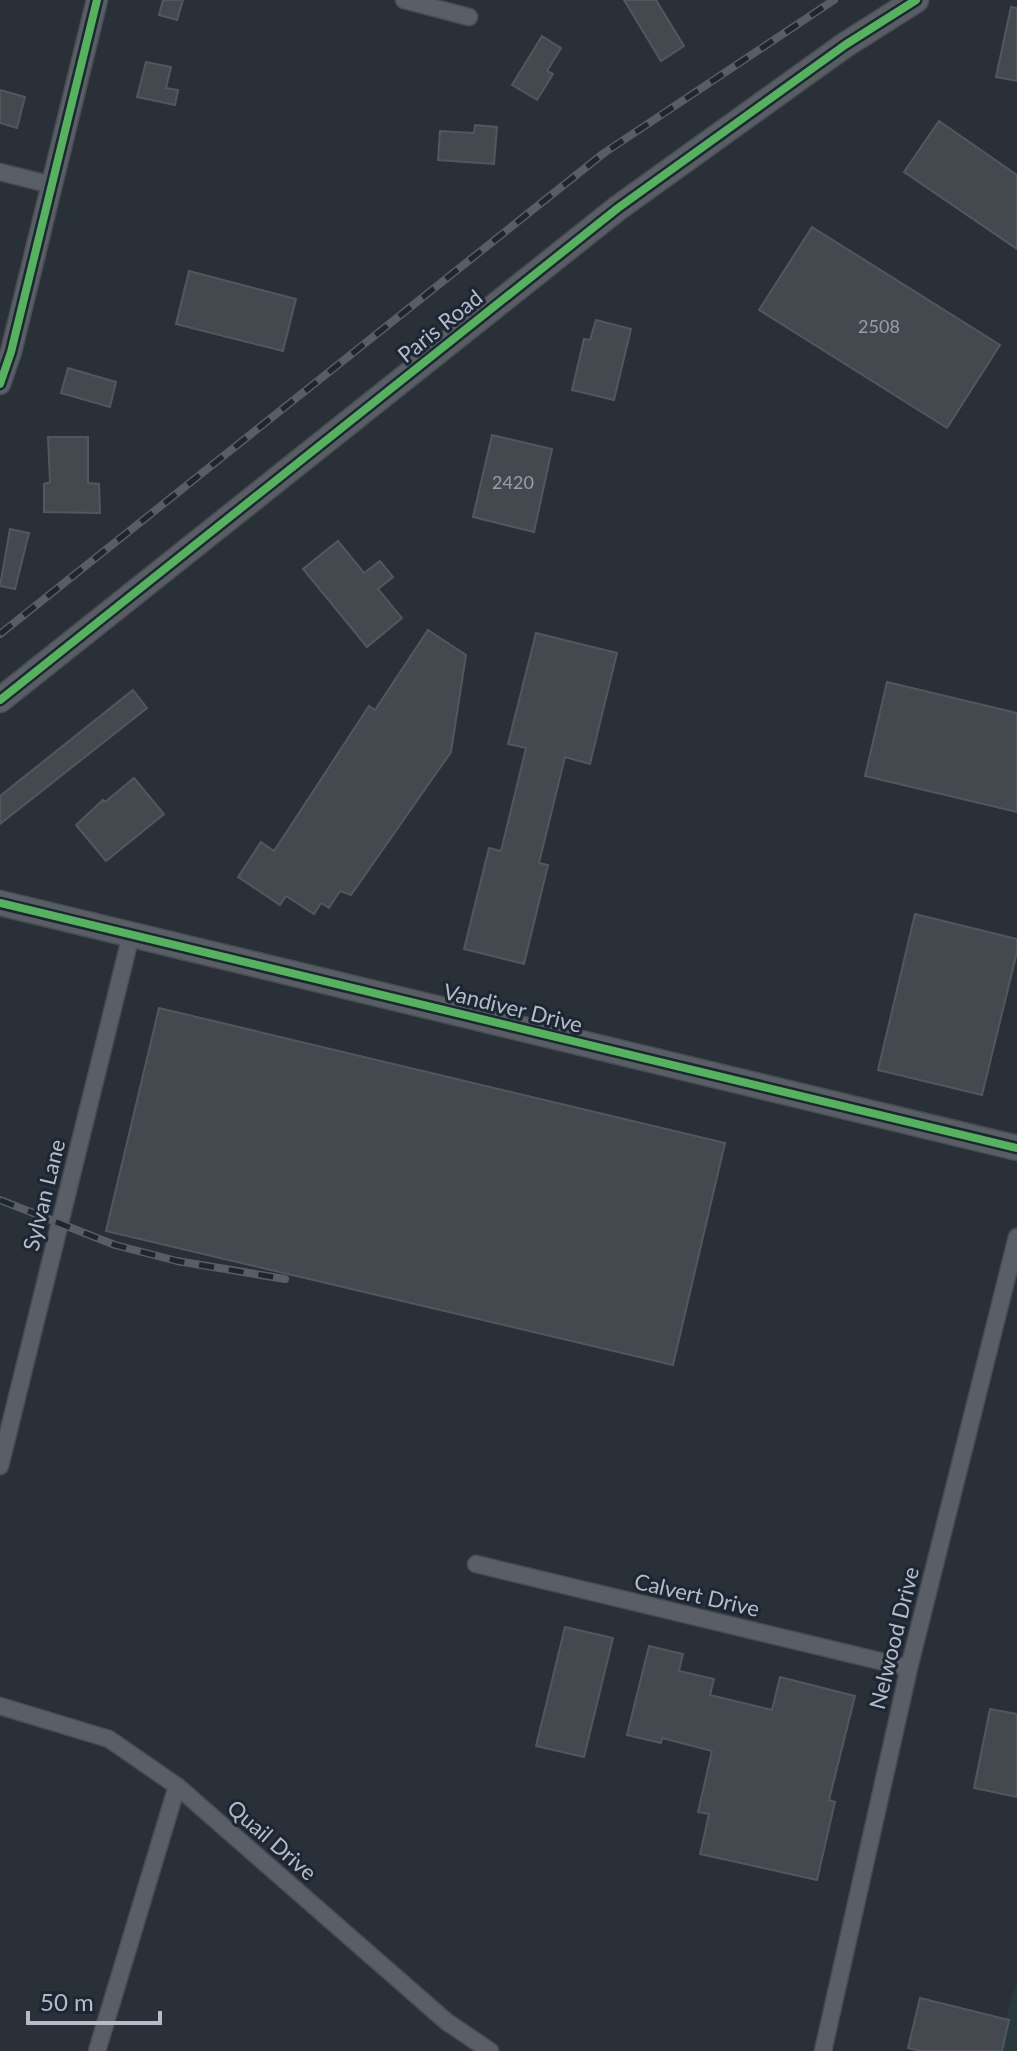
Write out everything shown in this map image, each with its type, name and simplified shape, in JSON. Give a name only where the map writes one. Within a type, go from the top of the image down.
[{"type":"main road","name":"Paris Road","points":[[0,700],[618,208],[845,45],[916,0]]},
{"type":"main road","name":"Vandiver Drive","points":[[0,903],[1017,1148]]},
{"type":"street","points":[[0,384],[11,352],[97,0]]},
{"type":"street","points":[[404,0],[469,17]]},
{"type":"street","points":[[0,172],[52,185]]},
{"type":"street","name":"Sylvan Lane","points":[[0,1466],[131,935]]},
{"type":"street","name":"Nelwood Drive","points":[[823,2051],[909,1668],[1017,1237]]},
{"type":"street","name":"Calvert Drive","points":[[476,1564],[909,1668]]},
{"type":"street","name":"Quail Drive","points":[[0,1706],[109,1739],[177,1786],[447,2022],[490,2051]]},
{"type":"street","points":[[97,2051],[177,1786]]},
{"type":"green space","points":[[1017,1982],[1017,2051],[995,2051]]},
{"type":"building","points":[[163,0],[183,0],[177,20],[159,15]]},
{"type":"building","points":[[624,0],[656,0],[684,46],[661,61]]},
{"type":"building","points":[[1011,7],[1017,8],[1017,81],[996,77]]},
{"type":"building","points":[[542,36],[561,48],[547,71],[553,74],[537,100],[512,85]]},
{"type":"building","points":[[146,62],[171,67],[166,88],[178,90],[175,105],[137,97]]},
{"type":"building","points":[[0,90],[25,97],[17,128],[0,123]]},
{"type":"building","points":[[939,121],[1017,175],[1017,249],[904,172]]},
{"type":"building","points":[[475,125],[497,127],[494,164],[438,160],[440,131],[474,133]]},
{"type":"building","points":[[812,227],[1000,345],[947,428],[759,310]]},
{"type":"building","points":[[189,271],[296,299],[283,351],[176,324]]},
{"type":"building","points":[[596,320],[631,329],[614,400],[572,390],[584,339],[590,340]]},
{"type":"building","points":[[68,368],[116,382],[110,407],[61,393]]},
{"type":"building","points":[[492,435],[552,449],[534,532],[473,517]]},
{"type":"building","points":[[48,437],[88,437],[88,483],[99,484],[100,513],[44,512],[44,484],[50,482]]},
{"type":"building","points":[[10,529],[29,533],[15,589],[0,586]]},
{"type":"building","points":[[338,541],[364,573],[380,561],[393,577],[378,589],[402,618],[367,647],[303,569]]},
{"type":"building","points":[[428,630],[466,655],[451,752],[351,895],[340,891],[329,908],[321,903],[314,914],[286,896],[280,905],[238,877],[261,842],[274,851],[369,706],[375,710]]},
{"type":"building","points":[[536,633],[617,653],[590,764],[565,757],[539,863],[548,865],[524,964],[464,949],[489,848],[501,851],[526,748],[508,744]]},
{"type":"building","points":[[887,682],[1017,713],[1017,812],[865,776]]},
{"type":"building","points":[[133,690],[147,708],[0,824],[0,796]]},
{"type":"building","points":[[134,778],[164,814],[106,861],[76,825],[103,800],[105,802]]},
{"type":"building","points":[[915,914],[1017,939],[1017,952],[982,1095],[878,1070]]},
{"type":"building","points":[[159,1008],[725,1143],[673,1365],[106,1231]]},
{"type":"building","points":[[565,1627],[613,1638],[584,1757],[536,1746]]},
{"type":"building","points":[[649,1646],[683,1654],[679,1671],[714,1679],[710,1695],[772,1710],[780,1677],[855,1696],[829,1800],[835,1802],[817,1880],[700,1854],[709,1814],[698,1812],[712,1751],[662,1738],[661,1743],[627,1735]]},
{"type":"building","points":[[990,1709],[1017,1714],[1017,1797],[974,1788]]},
{"type":"building","points":[[920,1998],[1009,2020],[1002,2051],[921,2051],[908,2048]]},
{"type":"railway","points":[[0,634],[604,153],[834,0]]},
{"type":"railway","points":[[0,1200],[115,1245],[177,1261],[285,1279]]},
{"type":"cycle path","points":[[0,384],[11,352],[97,0]]},
{"type":"cycle path","points":[[0,700],[618,208],[845,45],[916,0]]},
{"type":"cycle path","points":[[0,903],[1017,1148]]}]
